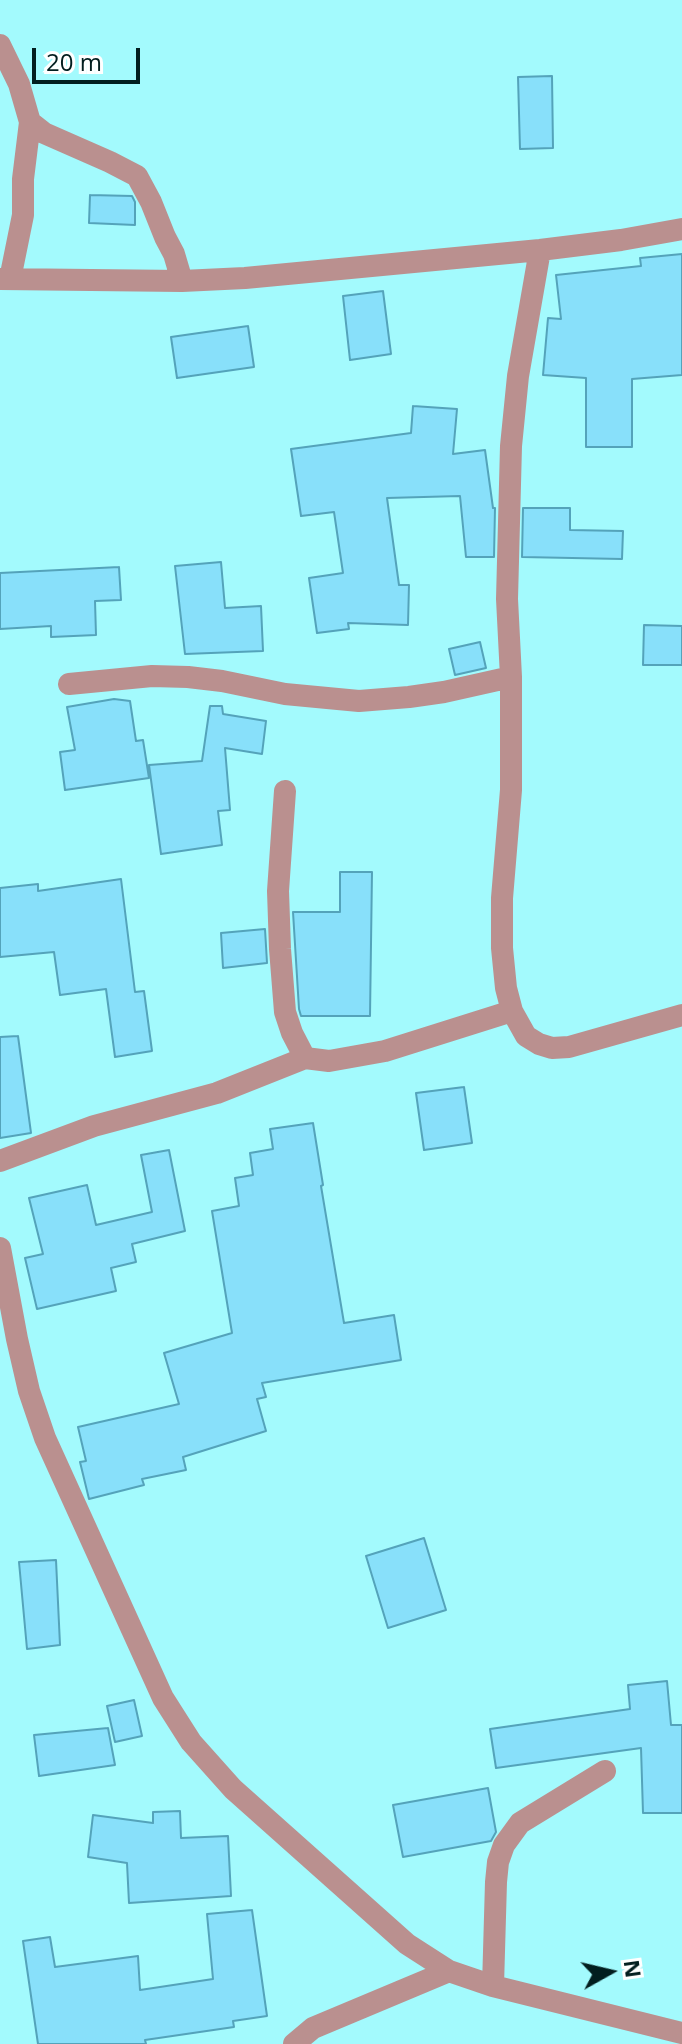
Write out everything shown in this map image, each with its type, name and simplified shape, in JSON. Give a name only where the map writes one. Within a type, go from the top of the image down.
[{"type":"street","points":[[0,45],[19,84],[30,122],[23,179],[23,215],[5,279],[182,281],[245,278],[540,250],[682,229]]},
{"type":"street","points":[[30,122],[44,133],[137,176],[174,254],[182,281]]},
{"type":"street","points":[[540,250],[518,376],[511,446],[507,599],[511,790],[502,898],[506,988],[512,1011],[526,1036],[552,1048],[569,1047],[682,1015]]},
{"type":"street","points":[[69,684],[152,676],[188,677],[285,694],[359,701],[444,692],[511,677]]},
{"type":"street","points":[[285,791],[278,891],[280,949],[285,1012],[305,1058]]},
{"type":"street","points":[[0,1161],[94,1126],[217,1093],[305,1058],[329,1061],[385,1051],[512,1011]]},
{"type":"street","points":[[0,1248],[29,1391],[45,1438],[163,1698],[191,1742],[233,1789],[407,1944],[449,1971],[493,1986],[682,2033]]},
{"type":"street","points":[[493,1986],[496,1882],[504,1845],[520,1823],[605,1771]]},
{"type":"street","points":[[294,2044],[313,2028],[449,1971]]},
{"type":"building","points":[[552,76],[553,148],[520,149],[518,77]]},
{"type":"building","points":[[90,195],[132,196],[135,225],[89,223]]},
{"type":"building","points":[[682,254],[682,375],[632,379],[632,447],[586,447],[586,378],[543,375],[548,318],[561,319],[556,275],[641,266],[640,258]]},
{"type":"building","points":[[383,291],[391,354],[350,360],[343,296]]},
{"type":"building","points":[[248,326],[254,367],[177,378],[171,337]]},
{"type":"building","points":[[413,406],[457,409],[453,454],[485,450],[495,508],[494,557],[466,557],[460,496],[387,498],[399,585],[409,585],[408,625],[348,623],[349,629],[317,633],[309,578],[343,573],[334,512],[301,516],[291,449],[411,433]]},
{"type":"building","points":[[523,508],[570,508],[570,530],[623,531],[622,559],[522,557]]},
{"type":"building","points":[[221,562],[225,608],[261,606],[263,651],[185,654],[175,566]]},
{"type":"building","points":[[119,567],[121,600],[95,601],[96,635],[51,637],[51,626],[0,629],[0,573]]},
{"type":"building","points":[[644,625],[682,626],[682,665],[643,665]]},
{"type":"building","points":[[480,642],[486,668],[455,675],[449,649]]},
{"type":"building","points":[[114,699],[130,701],[136,741],[143,740],[149,778],[65,790],[60,752],[75,750],[67,707]]},
{"type":"building","points":[[210,706],[222,706],[223,714],[266,721],[262,754],[225,748],[230,810],[218,811],[222,845],[161,854],[149,765],[202,761]]},
{"type":"building","points":[[340,872],[372,872],[370,1016],[301,1016],[293,912],[340,912]]},
{"type":"building","points":[[121,879],[135,992],[144,991],[152,1051],[115,1057],[106,989],[60,995],[54,952],[0,957],[0,888],[38,884],[38,891]]},
{"type":"building","points":[[265,929],[267,963],[223,968],[221,933]]},
{"type":"building","points":[[18,1036],[31,1133],[0,1138],[0,1037]]},
{"type":"building","points":[[464,1087],[472,1143],[424,1150],[416,1093]]},
{"type":"building","points":[[313,1123],[344,1323],[394,1315],[401,1360],[262,1383],[266,1397],[257,1399],[266,1431],[183,1457],[186,1470],[142,1479],[144,1485],[89,1499],[80,1462],[86,1461],[78,1427],[179,1404],[164,1353],[232,1333],[212,1211],[239,1206],[235,1178],[253,1175],[250,1153],[273,1149],[270,1129]]},
{"type":"building","points":[[169,1150],[185,1231],[132,1244],[136,1262],[111,1268],[116,1291],[37,1309],[25,1258],[43,1254],[29,1198],[87,1185],[96,1225],[152,1212],[141,1155]]},
{"type":"building","points":[[424,1538],[446,1610],[388,1628],[366,1556]]},
{"type":"building","points":[[56,1560],[60,1645],[27,1649],[19,1562]]},
{"type":"building","points":[[667,1681],[671,1725],[682,1725],[682,1813],[643,1813],[641,1748],[496,1768],[490,1729],[630,1709],[628,1685]]},
{"type":"building","points":[[134,1700],[142,1736],[115,1742],[107,1706]]},
{"type":"building","points":[[108,1728],[115,1765],[39,1776],[34,1735]]},
{"type":"building","points":[[488,1788],[496,1832],[491,1841],[403,1857],[393,1805]]},
{"type":"building","points":[[180,1811],[181,1838],[228,1836],[231,1896],[129,1903],[127,1863],[88,1857],[93,1815],[153,1823],[153,1812]]},
{"type":"building","points":[[252,1910],[267,2016],[233,2021],[234,2027],[145,2040],[146,2044],[38,2044],[23,1941],[50,1937],[55,1967],[138,1956],[140,1990],[213,1979],[207,1914]]}]
